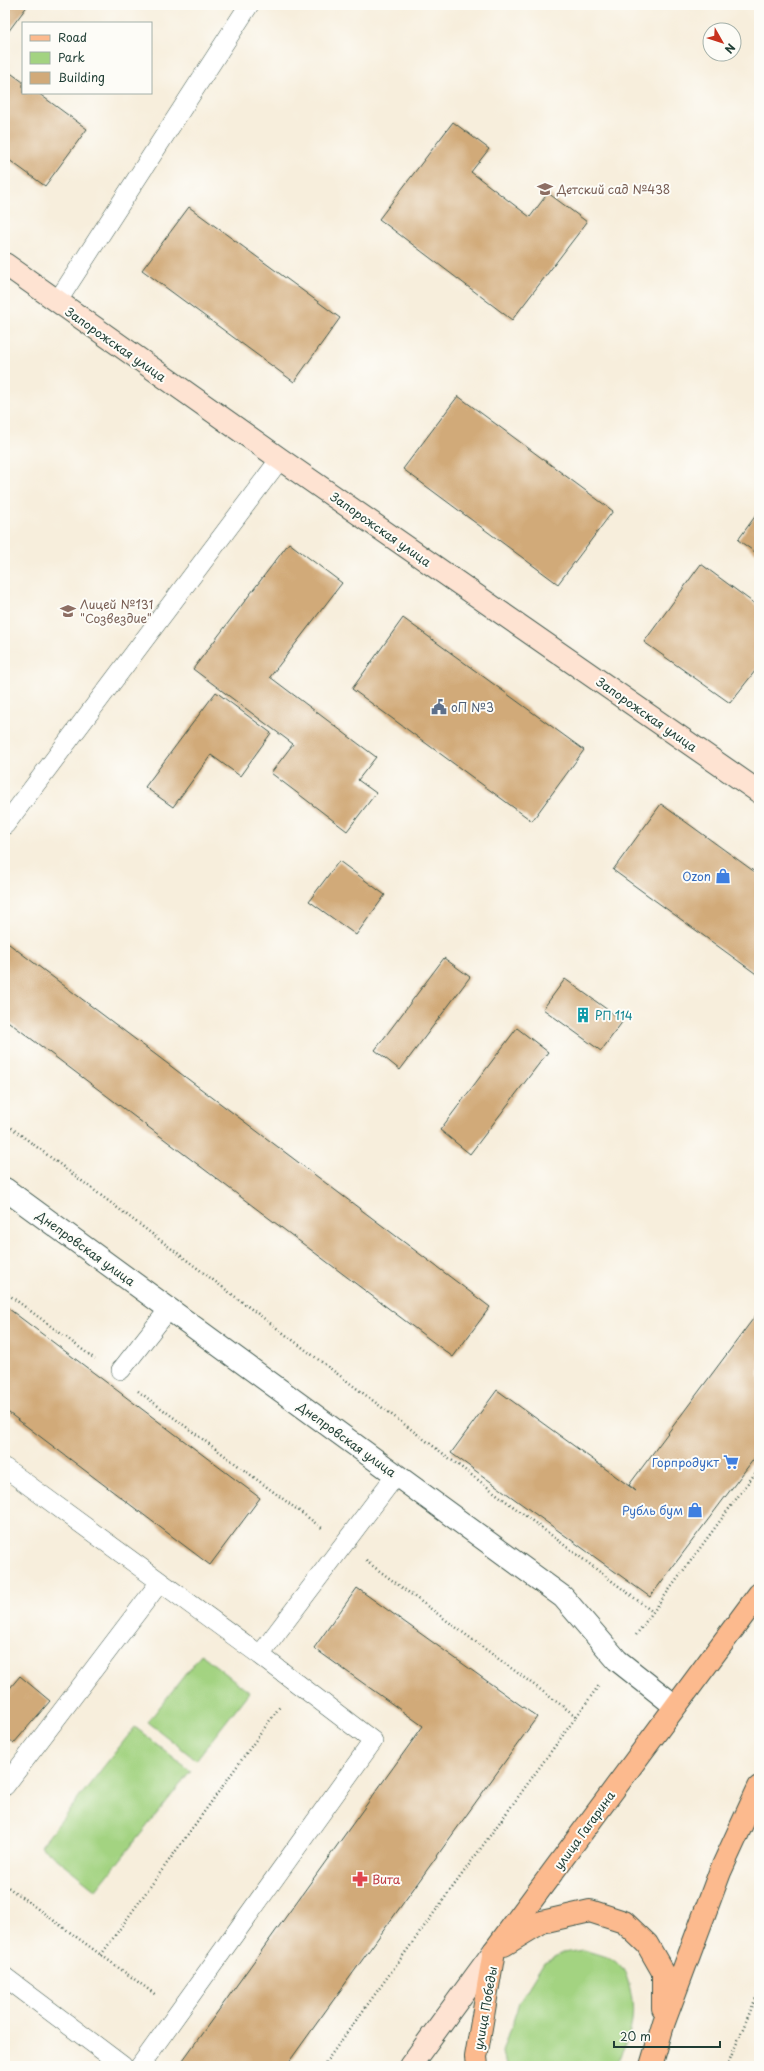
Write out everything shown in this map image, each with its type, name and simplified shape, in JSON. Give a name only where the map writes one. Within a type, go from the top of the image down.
[{"type":"main road","name":"улица Гагарина","points":[[494,1951],[759,1594]]},
{"type":"main road","points":[[650,2061],[720,1872],[759,1787]]},
{"type":"main road","points":[[494,1951],[542,1922],[590,1911],[624,1922],[647,1944],[663,1972],[664,2022]]},
{"type":"main road","name":"улица Победы","points":[[477,2066],[476,2057],[494,1951]]},
{"type":"street","name":"Запорожская улица","points":[[5,264],[280,459],[759,792]]},
{"type":"street","name":"Днепровская улица","points":[[5,1189],[563,1597],[617,1660],[675,1706]]},
{"type":"street","name":"улица Гагарина","points":[[410,2066],[494,1951]]},
{"type":"lane","points":[[57,302],[249,5]]},
{"type":"lane","points":[[5,826],[280,459]]},
{"type":"lane","points":[[121,1370],[169,1309]]},
{"type":"lane","points":[[5,1468],[260,1655],[373,1741],[140,2066]]},
{"type":"lane","points":[[260,1655],[396,1475]]},
{"type":"lane","points":[[5,1786],[160,1582]]},
{"type":"lane","points":[[5,1977],[123,2066]]},
{"type":"path","points":[[5,1123],[653,1612]]},
{"type":"path","points":[[5,1292],[110,1370],[121,1370],[123,1380],[576,1716]]},
{"type":"path","points":[[323,2066],[576,1716],[759,1468]]},
{"type":"path","points":[[102,1955],[297,1683]]},
{"type":"path","points":[[5,1885],[159,1997]]},
{"type":"path","points":[[727,2066],[759,1991]]},
{"type":"green space","points":[[201,1654],[249,1692],[196,1760],[148,1722]]},
{"type":"green space","points":[[135,1727],[191,1771],[96,1890],[41,1846]]},
{"type":"green space","points":[[584,1950],[605,1956],[616,1962],[627,1978],[629,1985],[633,2010],[632,2020],[625,2046],[616,2066],[506,2066],[503,2052],[519,2003],[544,1962],[562,1953]]},
{"type":"building","points":[[5,5],[28,5],[5,36]]},
{"type":"building","points":[[5,69],[22,81],[22,94],[39,94],[87,129],[45,186],[5,157]]},
{"type":"building","points":[[453,122],[489,149],[471,172],[530,217],[548,193],[587,222],[512,320],[379,219]]},
{"type":"building","points":[[189,207],[340,318],[294,382],[142,270]]},
{"type":"building","points":[[458,396],[613,511],[558,584],[403,469]]},
{"type":"building","points":[[759,511],[759,555],[738,540]]},
{"type":"building","points":[[289,543],[342,583],[270,677],[376,757],[358,780],[376,793],[347,831],[271,773],[293,744],[193,669]]},
{"type":"building","points":[[701,564],[759,607],[759,666],[730,703],[644,642]]},
{"type":"building","points":[[403,618],[584,750],[532,821],[352,689]]},
{"type":"building","points":[[216,692],[271,733],[240,776],[211,755],[173,807],[145,787]]},
{"type":"building","points":[[661,804],[759,875],[759,976],[613,870]]},
{"type":"building","points":[[339,861],[385,895],[356,935],[309,901]]},
{"type":"building","points":[[5,941],[490,1307],[453,1357],[5,1019]]},
{"type":"building","points":[[444,958],[470,977],[400,1070],[375,1050]]},
{"type":"building","name":"РП 114","points":[[565,979],[623,1021],[601,1051],[543,1009]]},
{"type":"building","points":[[517,1028],[548,1052],[470,1154],[440,1130]]},
{"type":"building","points":[[5,1306],[260,1498],[210,1565],[5,1410]]},
{"type":"building","points":[[759,1311],[759,1452],[650,1597],[451,1453],[497,1390],[636,1491],[629,1485]]},
{"type":"building","points":[[357,1588],[537,1717],[286,2066],[191,2066],[183,2060],[423,1726],[314,1648]]},
{"type":"building","points":[[20,1676],[50,1701],[14,1743],[5,1736],[5,1694]]},
{"type":"place","name":"Детский сад №438","points":[[545,189]]},
{"type":"place","name":"Лицей №131 \"Созвездие\"","points":[[68,611]]},
{"type":"place","name":"оП №3","points":[[439,707]]},
{"type":"place","name":"Ozon","points":[[723,876]]},
{"type":"place","name":"РП 114","points":[[583,1015]]},
{"type":"place","name":"Горпродукт","points":[[731,1462]]},
{"type":"place","name":"Рубль бум","points":[[695,1510]]},
{"type":"place","name":"Вита","points":[[360,1879]]}]
